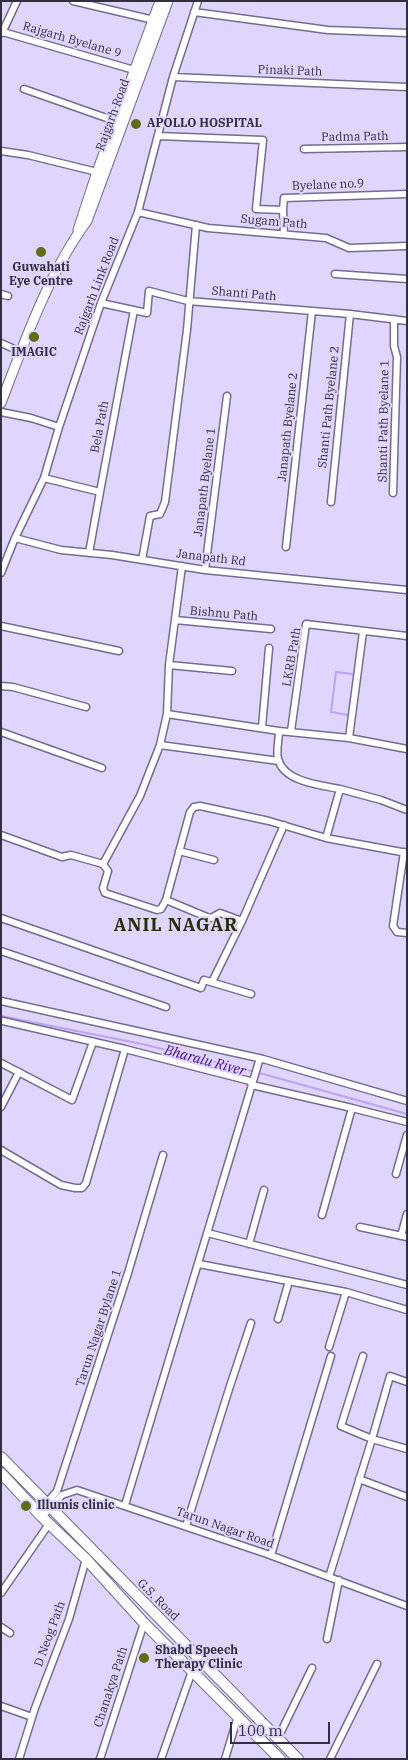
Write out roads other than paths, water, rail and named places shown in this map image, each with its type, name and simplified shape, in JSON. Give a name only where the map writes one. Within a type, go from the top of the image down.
[{"type":"main road","name":"Rajgarh Road","points":[[77,235],[115,121],[160,1]]},
{"type":"main road","name":"Rajgarh Road","points":[[1,403],[20,352],[54,277],[77,235],[88,221],[168,1]]},
{"type":"main road","name":"G.S. Road","points":[[1,1457],[298,1759]]},
{"type":"main road","points":[[1,1473],[43,1518],[86,1559],[144,1623],[280,1759]]},
{"type":"street","points":[[2,33],[16,1]]},
{"type":"street","points":[[73,1],[154,20]]},
{"type":"street","name":"Rajgarh Link Road","points":[[1,573],[15,538],[44,478],[101,302],[138,212],[173,77],[198,1]]},
{"type":"street","points":[[194,12],[328,30],[407,33]]},
{"type":"street","points":[[1,14],[10,16]]},
{"type":"street","name":"Rajgarh Byelane 9","points":[[2,33],[134,70]]},
{"type":"street","name":"Pinaki Path","points":[[173,77],[407,87]]},
{"type":"street","points":[[24,89],[115,121]]},
{"type":"street","points":[[158,136],[263,140],[256,209],[283,210],[284,234]]},
{"type":"street","name":"Padma Path","points":[[304,149],[407,147]]},
{"type":"street","points":[[1,151],[28,155],[97,172]]},
{"type":"street","name":"Byelane no.9","points":[[283,210],[284,198],[407,194]]},
{"type":"street","name":"Sugam Path","points":[[138,212],[196,225],[326,238],[349,248],[407,246]]},
{"type":"street","points":[[142,560],[150,516],[160,514],[165,502],[187,330],[188,300],[196,225]]},
{"type":"street","points":[[335,274],[407,279]]},
{"type":"street","name":"Shanti Path","points":[[134,310],[147,313],[149,291],[188,300],[350,314],[407,321]]},
{"type":"street","points":[[101,302],[134,310]]},
{"type":"street","name":"Bela Path","points":[[90,553],[91,536],[134,310]]},
{"type":"street","name":"Janapath Byelane 2","points":[[286,546],[312,311]]},
{"type":"street","name":"Shanti Path Byelane 2","points":[[331,502],[350,314]]},
{"type":"street","name":"Shanti Path Byelane 1","points":[[393,494],[397,357],[394,346],[394,319]]},
{"type":"street","points":[[1,343],[20,352]]},
{"type":"street","name":"Janapath Byelane 1","points":[[205,570],[228,396]]},
{"type":"street","points":[[1,412],[31,418],[59,427]]},
{"type":"street","points":[[44,478],[100,492]]},
{"type":"street","name":"Janapath Rd","points":[[15,538],[61,550],[205,570],[407,590]]},
{"type":"street","points":[[103,864],[140,796],[160,746],[167,714],[169,665],[182,566]]},
{"type":"street","name":"Bishnu Path","points":[[175,620],[272,629]]},
{"type":"street","name":"LKRB Path","points":[[291,731],[306,624],[407,636]]},
{"type":"street","points":[[1,626],[119,651]]},
{"type":"street","points":[[349,738],[364,632]]},
{"type":"street","points":[[262,727],[269,648]]},
{"type":"street","points":[[169,665],[232,671]]},
{"type":"street","points":[[1,686],[13,687],[86,706]]},
{"type":"street","points":[[167,714],[279,731],[349,738],[407,749]]},
{"type":"street","points":[[279,731],[279,761],[288,774],[296,778],[381,800],[407,810]]},
{"type":"street","points":[[1,732],[102,768]]},
{"type":"street","points":[[160,746],[279,761]]},
{"type":"street","points":[[326,838],[340,789]]},
{"type":"street","points":[[1,835],[62,857],[71,854],[103,864],[108,871],[103,888],[105,893],[157,910],[161,909],[166,900],[190,812],[194,807],[200,806],[284,825],[326,838],[405,852],[393,926],[397,932],[407,933]]},
{"type":"street","points":[[212,982],[242,921],[284,825]]},
{"type":"street","points":[[179,851],[214,860]]},
{"type":"street","points":[[166,900],[207,917],[211,918],[220,913],[242,921]]},
{"type":"street","points":[[1,918],[201,988],[204,980],[251,994]]},
{"type":"street","points":[[1,951],[166,1007]]},
{"type":"street","points":[[1,1001],[260,1058],[407,1100]]},
{"type":"street","points":[[3,1021],[125,1049],[250,1081],[252,1085],[407,1122]]},
{"type":"street","points":[[1,1063],[72,1100],[94,1042]]},
{"type":"street","points":[[1,1150],[61,1185],[82,1188],[86,1183],[125,1049]]},
{"type":"street","points":[[125,1505],[260,1058]]},
{"type":"street","points":[[1,1107],[19,1072]]},
{"type":"street","points":[[322,1215],[352,1108]]},
{"type":"street","points":[[396,1174],[407,1135]]},
{"type":"street","name":"Tarun Nagar Bylane 1","points":[[48,1506],[57,1491],[128,1273],[163,1155]]},
{"type":"street","points":[[249,1244],[264,1190]]},
{"type":"street","points":[[360,1227],[404,1237],[407,1214]]},
{"type":"street","points":[[208,1233],[407,1285]]},
{"type":"street","points":[[198,1264],[346,1292],[407,1310]]},
{"type":"street","points":[[278,1319],[288,1281]]},
{"type":"street","points":[[329,1347],[346,1292]]},
{"type":"street","points":[[186,1526],[251,1323]]},
{"type":"street","points":[[271,1555],[331,1356]]},
{"type":"street","points":[[363,1356],[341,1426],[372,1439],[407,1450]]},
{"type":"street","points":[[329,1577],[390,1376],[407,1382]]},
{"type":"street","points":[[359,1479],[407,1496]]},
{"type":"street","name":"Tarun Nagar Road","points":[[1,1593],[48,1506],[62,1495],[77,1490],[271,1555],[407,1606]]},
{"type":"street","name":"D Neog Path","points":[[19,1759],[32,1717],[69,1620],[86,1559]]},
{"type":"street","points":[[327,1639],[339,1580]]},
{"type":"street","name":"Chanakya Path","points":[[100,1759],[144,1623]]},
{"type":"street","points":[[1,1627],[10,1633]]},
{"type":"street","points":[[330,1759],[377,1664]]},
{"type":"street","points":[[278,1738],[312,1668]]},
{"type":"street","points":[[161,1759],[192,1671]]},
{"type":"street","points":[[1,1706],[32,1717]]},
{"type":"street","points":[[225,1759],[238,1716]]},
{"type":"waterway","points":[[348,715],[331,712],[336,672],[353,674]]},
{"type":"waterway","name":"Bharalu River","points":[[1,1016],[142,1044],[263,1074],[407,1114]]},
{"type":"place","name":"APOLLO HOSPITAL","points":[[136,124]]},
{"type":"place","name":"Guwahati Eye Centre","points":[[41,252]]},
{"type":"place","name":"IMAGIC","points":[[34,337]]},
{"type":"place","name":"Illumis clinic","points":[[26,1506]]},
{"type":"place","name":"Shabd Speech Therapy Clinic","points":[[144,1658]]},
{"type":"district","name":"ANIL NAGAR","points":[[176,926]]}]
